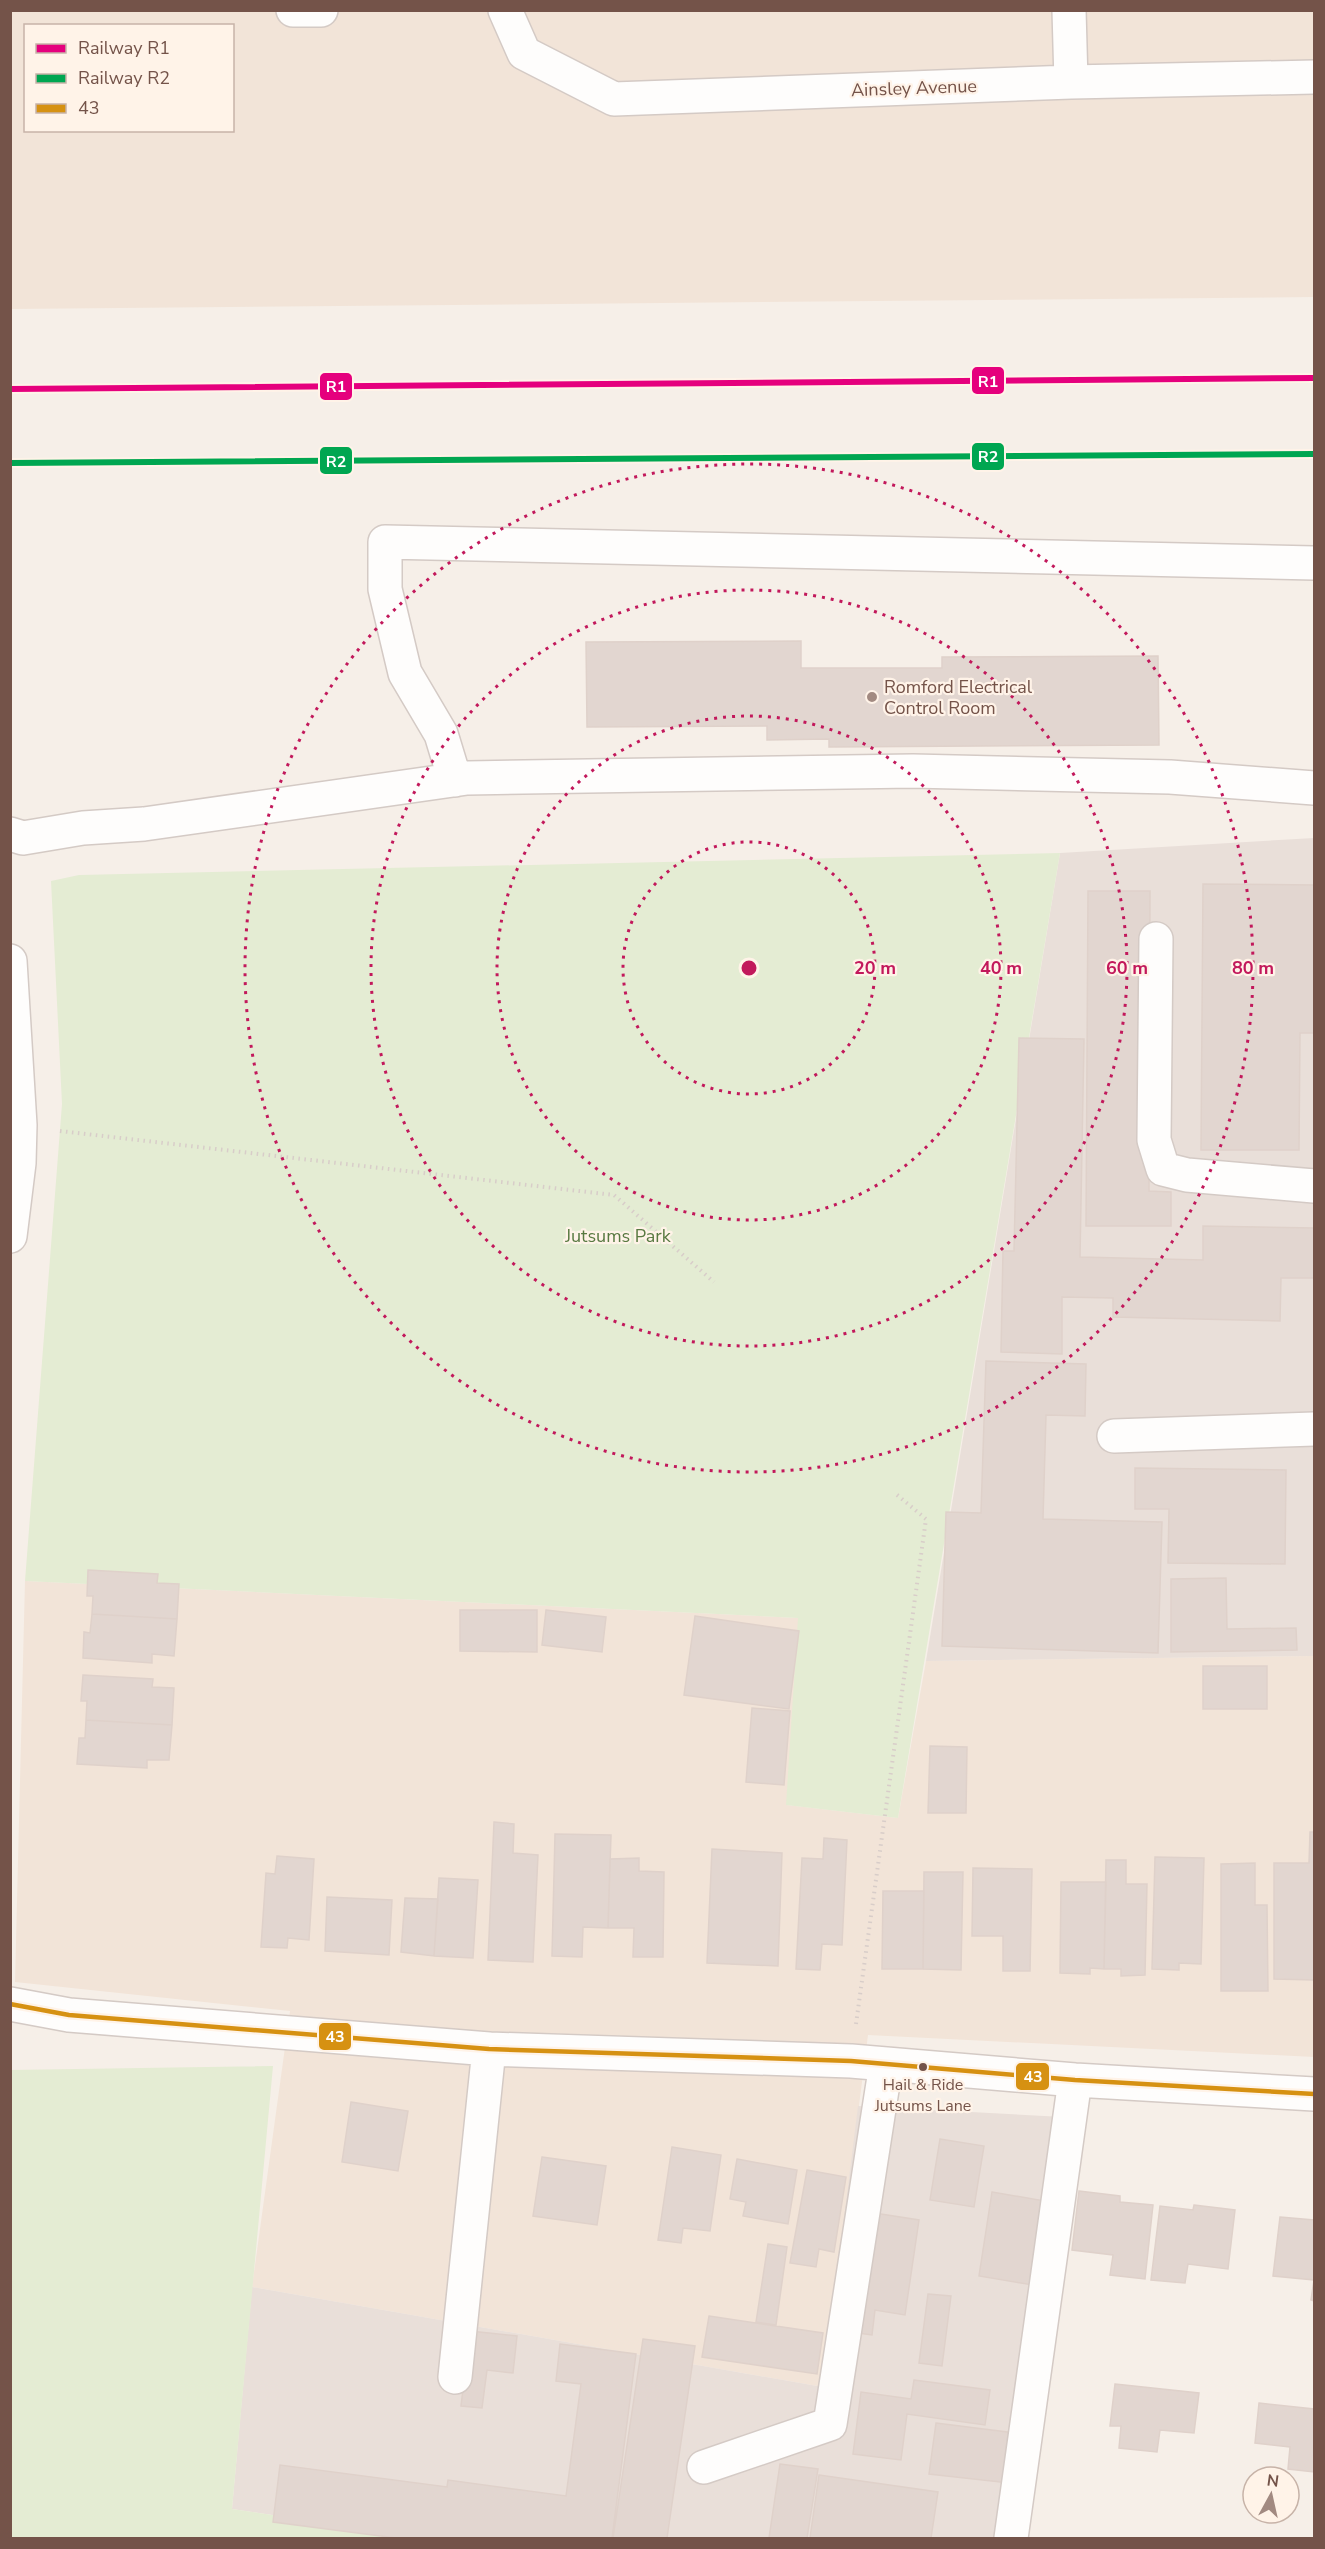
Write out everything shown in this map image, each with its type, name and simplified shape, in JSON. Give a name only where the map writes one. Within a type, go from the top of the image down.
[{"type":"street","points":[[293,10],[321,10]]},
{"type":"street","name":"Ainsley Avenue","points":[[505,10],[524,53],[614,99],[1071,82],[1314,77]]},
{"type":"street","points":[[1069,10],[1071,82]]},
{"type":"street","points":[[455,780],[441,734],[405,673],[385,589],[386,542],[1314,563]]},
{"type":"street","points":[[10,834],[23,838],[83,828],[144,824],[455,780],[913,771],[1170,777],[1314,788]]},
{"type":"street","points":[[1156,939],[1154,1140],[1163,1169],[1187,1175],[1314,1186]]},
{"type":"street","points":[[10,961],[20,1125],[19,1163],[10,1236]]},
{"type":"street","points":[[1114,1436],[1314,1429]]},
{"type":"street","points":[[10,2004],[69,2015],[489,2049],[851,2061],[1075,2080],[1314,2094]]},
{"type":"street","points":[[455,2377],[489,2049]]},
{"type":"street","points":[[704,2468],[830,2424],[886,2064]]},
{"type":"street","points":[[1011,2538],[1075,2080]]},
{"type":"path","points":[[60,1131],[614,1195],[714,1282]]},
{"type":"path","points":[[851,2061],[926,1519],[896,1494]]},
{"type":"shaded area","points":[[10,11],[1314,11],[1314,297],[11,309]]},
{"type":"shaded area","points":[[1314,838],[1314,1656],[926,1661],[1060,853]]},
{"type":"shaded area","points":[[25,1581],[799,1618],[787,1805],[898,1818],[926,1661],[1314,1656],[1314,2057],[868,2035],[823,2387],[252,2287],[290,2011],[15,1982]]},
{"type":"shaded area","points":[[858,2106],[1063,2117],[1011,2538],[426,2538],[232,2509],[252,2287],[823,2387]]},
{"type":"green space","name":"Jutsums Park","points":[[1060,853],[898,1818],[786,1805],[798,1618],[25,1581],[62,1104],[51,881],[79,875]]},
{"type":"green space","points":[[273,2066],[232,2509],[426,2538],[11,2538],[10,2070]]},
{"type":"building","name":"Romford Electrical Control Room","points":[[801,641],[801,668],[942,668],[942,657],[1158,656],[1159,745],[829,747],[829,739],[767,740],[767,726],[587,727],[586,642]]},
{"type":"building","points":[[1203,884],[1314,885],[1314,1033],[1300,1033],[1299,1150],[1201,1150]]},
{"type":"building","points":[[1088,891],[1150,891],[1149,1191],[1171,1192],[1171,1226],[1086,1226]]},
{"type":"building","points":[[1019,1038],[1084,1039],[1080,1257],[1203,1260],[1203,1226],[1314,1228],[1314,1278],[1281,1278],[1280,1321],[1113,1317],[1113,1298],[1062,1297],[1062,1354],[1001,1352],[1003,1251],[1014,1251]]},
{"type":"building","points":[[986,1361],[1086,1364],[1085,1416],[1046,1415],[1043,1519],[1162,1522],[1158,1653],[942,1646],[946,1512],[981,1513]]},
{"type":"building","points":[[1135,1468],[1286,1470],[1285,1564],[1168,1563],[1169,1509],[1135,1509]]},
{"type":"building","points":[[88,1570],[158,1574],[157,1583],[179,1584],[177,1619],[92,1614],[93,1596],[87,1596]]},
{"type":"building","points":[[1226,1578],[1227,1629],[1296,1628],[1297,1650],[1171,1652],[1171,1579]]},
{"type":"building","points":[[460,1610],[537,1610],[537,1652],[460,1651]]},
{"type":"building","points":[[546,1610],[606,1617],[602,1652],[542,1645]]},
{"type":"building","points":[[92,1614],[177,1619],[174,1656],[152,1654],[152,1663],[83,1658],[84,1632],[90,1633]]},
{"type":"building","points":[[695,1616],[799,1631],[789,1709],[684,1695]]},
{"type":"building","points":[[1203,1666],[1267,1666],[1267,1709],[1203,1709]]},
{"type":"building","points":[[83,1675],[153,1679],[152,1687],[174,1688],[172,1725],[86,1720],[87,1701],[81,1701]]},
{"type":"building","points":[[752,1708],[790,1711],[784,1785],[746,1782]]},
{"type":"building","points":[[86,1720],[172,1725],[169,1760],[147,1760],[147,1768],[77,1764],[79,1738],[85,1738]]},
{"type":"building","points":[[930,1746],[967,1747],[966,1813],[928,1813]]},
{"type":"building","points":[[494,1822],[514,1824],[513,1853],[538,1855],[533,1962],[488,1960]]},
{"type":"building","points":[[1310,1832],[1314,1832],[1314,1980],[1274,1979],[1274,1863],[1309,1863]]},
{"type":"building","points":[[555,1834],[611,1835],[608,1928],[583,1927],[582,1957],[552,1956]]},
{"type":"building","points":[[824,1838],[847,1840],[842,1945],[822,1944],[820,1970],[796,1969],[802,1858],[823,1859]]},
{"type":"building","points":[[712,1849],[782,1853],[778,1966],[707,1963]]},
{"type":"building","points":[[277,1856],[314,1859],[309,1940],[288,1938],[287,1948],[261,1947],[266,1873],[275,1874]]},
{"type":"building","points":[[1155,1857],[1204,1858],[1201,1964],[1179,1963],[1179,1970],[1152,1969]]},
{"type":"building","points":[[639,1858],[639,1871],[664,1872],[663,1957],[633,1957],[634,1928],[608,1928],[610,1859]]},
{"type":"building","points":[[1106,1860],[1126,1860],[1126,1884],[1147,1884],[1145,1975],[1121,1976],[1121,1969],[1104,1969]]},
{"type":"building","points":[[1255,1863],[1255,1905],[1267,1905],[1268,1991],[1221,1991],[1221,1864]]},
{"type":"building","points":[[973,1868],[1032,1869],[1030,1971],[1003,1971],[1003,1936],[972,1936]]},
{"type":"building","points":[[924,1872],[963,1872],[961,1970],[923,1969]]},
{"type":"building","points":[[439,1878],[478,1880],[473,1958],[434,1956]]},
{"type":"building","points":[[1061,1882],[1106,1882],[1104,1969],[1090,1968],[1090,1974],[1060,1973]]},
{"type":"building","points":[[883,1891],[924,1891],[923,1969],[882,1969]]},
{"type":"building","points":[[327,1897],[392,1900],[389,1955],[325,1951]]},
{"type":"building","points":[[405,1898],[438,1899],[434,1956],[401,1952]]},
{"type":"building","points":[[351,2102],[408,2111],[398,2171],[342,2162]]},
{"type":"building","points":[[940,2139],[984,2146],[974,2207],[930,2200]]},
{"type":"building","points":[[672,2147],[721,2155],[710,2231],[683,2228],[681,2243],[658,2240]]},
{"type":"building","points":[[542,2157],[606,2166],[597,2225],[533,2216]]},
{"type":"building","points":[[737,2159],[797,2170],[788,2224],[743,2216],[746,2202],[730,2199]]},
{"type":"building","points":[[807,2170],[846,2177],[834,2252],[819,2249],[816,2267],[790,2263]]},
{"type":"building","points":[[1079,2191],[1120,2196],[1120,2202],[1153,2205],[1145,2279],[1110,2275],[1113,2255],[1072,2250]]},
{"type":"building","points":[[992,2192],[1045,2201],[1033,2285],[979,2276]]},
{"type":"building","points":[[1194,2205],[1235,2210],[1228,2269],[1188,2264],[1185,2283],[1151,2280],[1160,2206],[1193,2210]]},
{"type":"building","points":[[868,2212],[919,2220],[905,2315],[875,2310],[872,2335],[851,2332]]},
{"type":"building","points":[[1280,2217],[1314,2220],[1314,2280],[1273,2276]]},
{"type":"building","points":[[768,2244],[787,2247],[776,2325],[756,2322]]},
{"type":"building","points":[[1314,2280],[1314,2301],[1311,2300]]},
{"type":"building","points":[[928,2294],[951,2296],[942,2366],[919,2363]]},
{"type":"building","points":[[709,2316],[823,2333],[817,2374],[702,2357]]},
{"type":"building","points":[[470,2331],[517,2336],[513,2373],[487,2370],[482,2408],[461,2406]]},
{"type":"building","points":[[643,2339],[695,2346],[667,2538],[613,2538]]},
{"type":"building","points":[[560,2344],[636,2354],[612,2538],[396,2538],[273,2522],[280,2465],[447,2487],[448,2480],[566,2496],[581,2384],[556,2381]]},
{"type":"building","points":[[914,2380],[990,2390],[985,2425],[907,2414],[901,2460],[853,2454],[861,2392],[911,2399]]},
{"type":"building","points":[[1115,2384],[1199,2393],[1194,2433],[1160,2430],[1157,2452],[1119,2448],[1121,2426],[1110,2426]]},
{"type":"building","points":[[1259,2403],[1314,2409],[1314,2472],[1301,2470],[1301,2465],[1288,2465],[1290,2447],[1255,2443]]},
{"type":"building","points":[[936,2423],[1015,2433],[1009,2483],[929,2474]]},
{"type":"building","points":[[780,2464],[818,2469],[807,2538],[769,2538]]},
{"type":"building","points":[[819,2475],[938,2492],[931,2538],[810,2538]]},
{"type":"rail line","name":"R1","points":[[10,389],[1314,378]]},
{"type":"rail line","name":"R2","points":[[10,463],[1314,454]]},
{"type":"transit line","name":"43","points":[[10,2004],[69,2015],[489,2049],[851,2061],[1075,2080],[1314,2094]]},
{"type":"place","name":"Romford Electrical Control Room","points":[[872,697]]},
{"type":"place","name":"Hail & Ride Jutsums Lane","points":[[923,2067]]}]
